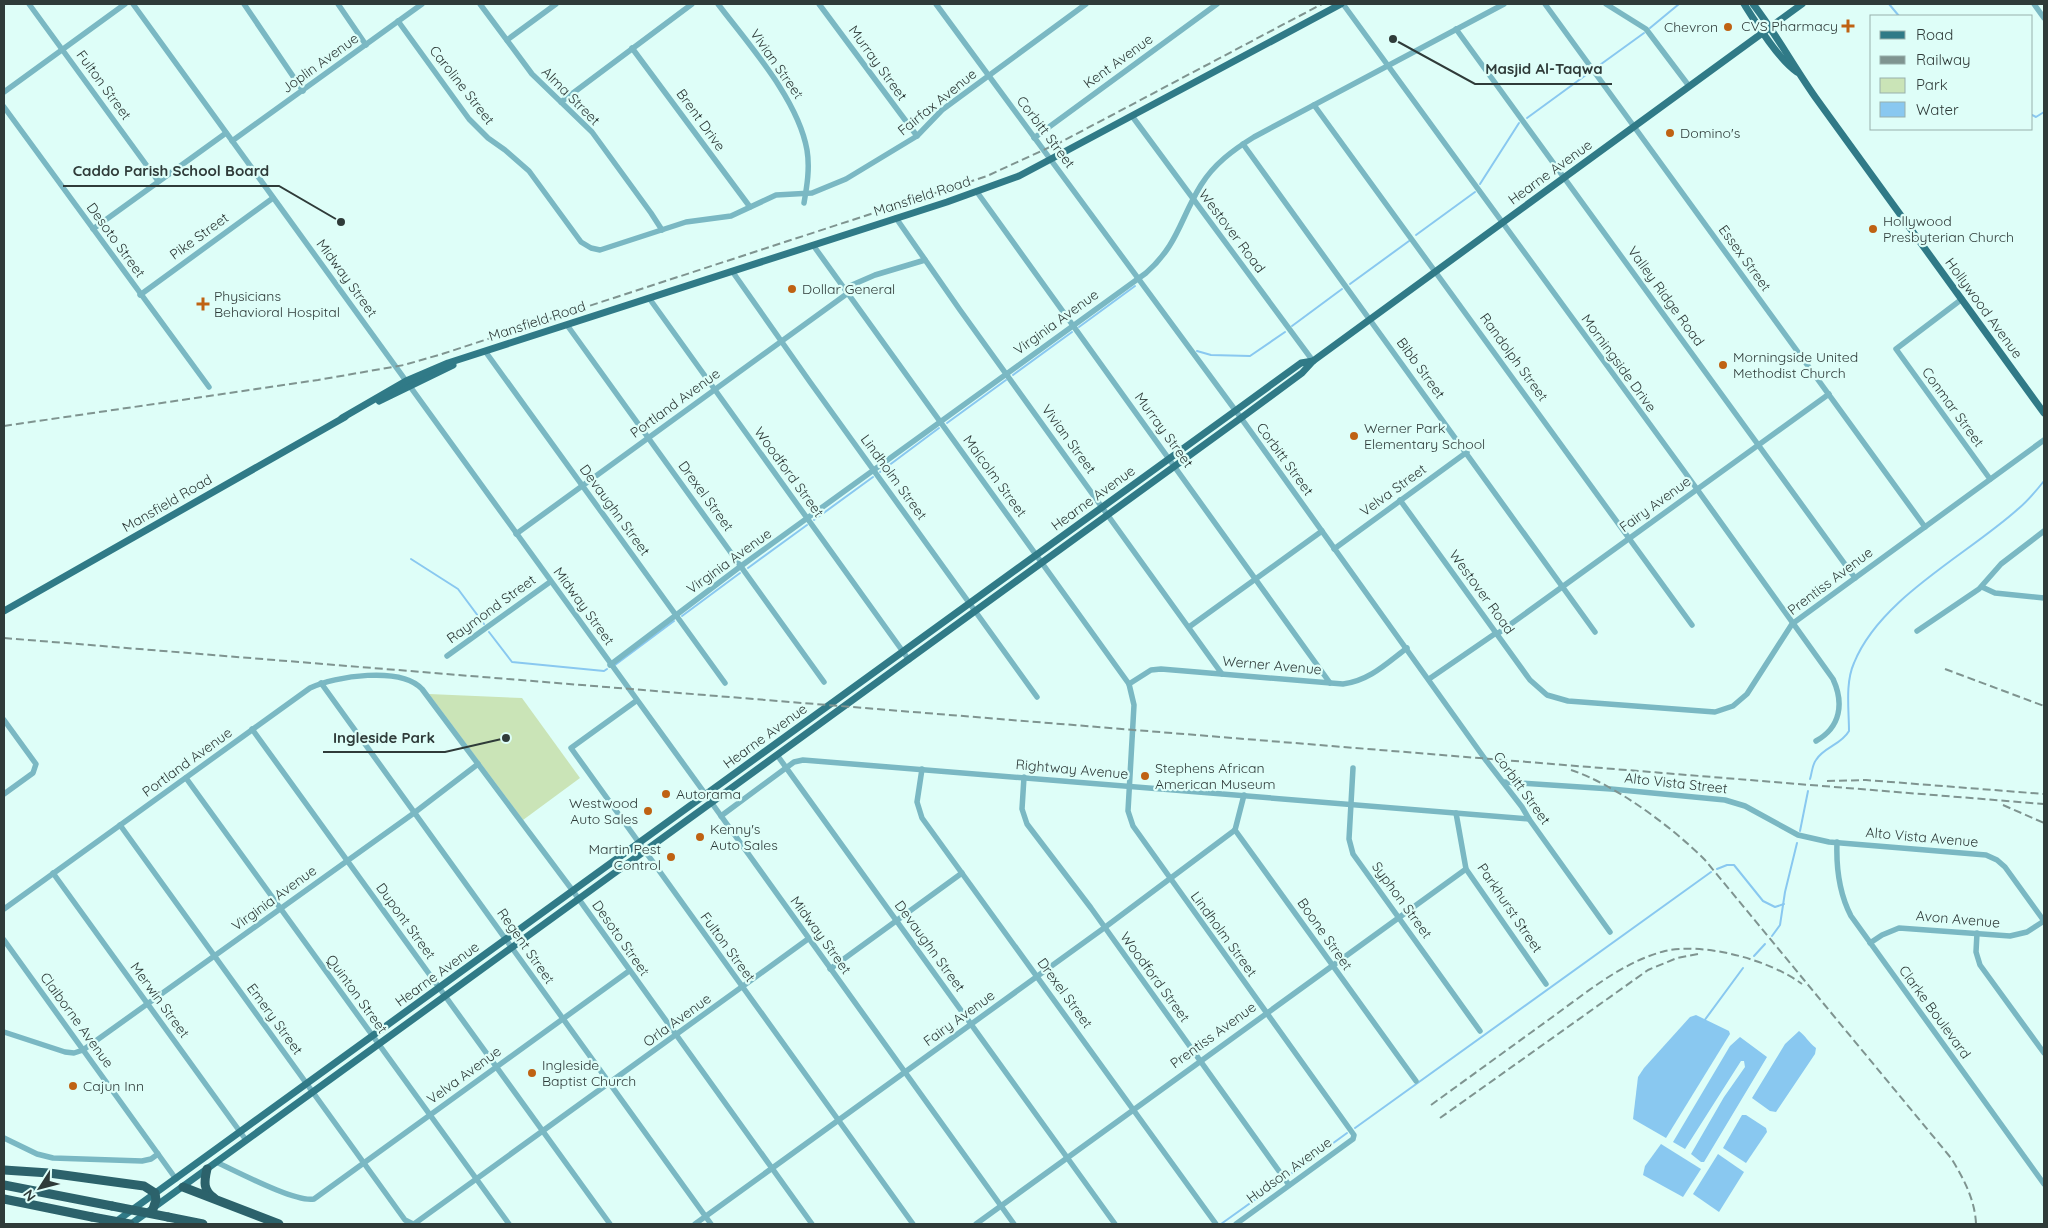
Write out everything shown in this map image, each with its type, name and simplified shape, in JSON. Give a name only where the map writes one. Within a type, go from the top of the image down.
[{"type":"highway","points":[[207,1169],[204,1185],[206,1191],[216,1200]]},
{"type":"highway","points":[[4,1170],[49,1173],[138,1185],[150,1189],[155,1194],[156,1200],[153,1208]]},
{"type":"highway","points":[[4,1185],[203,1224]]},
{"type":"highway","points":[[182,1187],[279,1224]]},
{"type":"highway","points":[[4,1199],[131,1224]]},
{"type":"main road","name":"Mansfield Road","points":[[4,611],[342,418],[448,363],[977,192],[1019,176],[1342,4]]},
{"type":"main road","name":"Hollywood Avenue","points":[[1744,4],[1767,30]]},
{"type":"main road","name":"Hollywood Avenue","points":[[1753,4],[1790,67],[1798,73],[2044,413]]},
{"type":"main road","name":"Hearne Avenue","points":[[131,1224],[1241,418],[1302,373],[1313,361],[1802,4]]},
{"type":"main road","name":"Hearne Avenue","points":[[112,1224],[1235,410],[1301,363],[1313,361]]},
{"type":"main road","name":"Claiborne Avenue","points":[[176,1179],[182,1187]]},
{"type":"street","name":"Fulton Street","points":[[29,4],[158,182]]},
{"type":"street","points":[[4,92],[125,4]]},
{"type":"street","points":[[244,4],[303,90]]},
{"type":"street","points":[[338,4],[366,45]]},
{"type":"street","name":"Joplin Avenue","points":[[232,141],[422,4]]},
{"type":"street","name":"Alma Street","points":[[480,4],[539,83],[592,132],[662,230]]},
{"type":"street","points":[[507,40],[556,4]]},
{"type":"street","points":[[561,102],[692,4]]},
{"type":"street","name":"Vivian Street","points":[[718,4],[782,90],[798,118],[808,162],[804,203]]},
{"type":"street","name":"Murray Street","points":[[819,4],[917,136]]},
{"type":"street","name":"Corbitt Street","points":[[936,4],[1241,418],[1610,932]]},
{"type":"street","name":"Fairfax Avenue","points":[[591,248],[600,250],[700,219],[724,218],[776,195],[805,194],[818,191],[853,176],[917,136],[942,110],[1086,4]]},
{"type":"street","name":"Kent Avenue","points":[[1034,138],[1217,4]]},
{"type":"street","name":"Morningside Drive","points":[[1342,4],[1833,679],[1839,696],[1839,712],[1834,726],[1816,741]]},
{"type":"street","name":"Virginia Avenue","points":[[610,665],[741,566],[1138,278],[1158,261],[1170,245],[1202,182],[1212,170],[1242,144],[1504,4]]},
{"type":"street","name":"Essex Street","points":[[1545,4],[1925,527]]},
{"type":"street","points":[[1606,4],[1646,29],[1690,86]]},
{"type":"street","points":[[2034,4],[2044,18]]},
{"type":"street","name":"Midway Street","points":[[136,5],[226,133],[636,701],[712,803],[1014,1224]]},
{"type":"street","name":"Caroline Street","points":[[398,21],[469,119],[488,138],[529,171],[577,237],[591,248]]},
{"type":"street","name":"Valley Ridge Road","points":[[1456,29],[1854,578]]},
{"type":"street","name":"Brent Drive","points":[[632,48],[750,207]]},
{"type":"street","name":"Randolph Street","points":[[1314,105],[1692,625]]},
{"type":"street","name":"Desoto Street","points":[[4,107],[209,387]]},
{"type":"street","name":"Westover Road","points":[[1132,116],[1313,361]]},
{"type":"street","points":[[93,229],[226,133]]},
{"type":"street","name":"Bibb Street","points":[[1242,144],[1564,586],[1595,632]]},
{"type":"street","name":"Murray Street","points":[[977,192],[1330,683]]},
{"type":"street","name":"Pike Street","points":[[140,295],[273,198]]},
{"type":"street","name":"Vivian Street","points":[[896,218],[924,260],[1103,506],[1222,674]]},
{"type":"street","name":"Malcolm Street","points":[[813,245],[1129,684],[1134,705],[1134,730]]},
{"type":"street","name":"Portland Avenue","points":[[516,534],[715,390],[846,291],[875,275],[924,260]]},
{"type":"street","name":"Lindholm Street","points":[[732,271],[1037,697]]},
{"type":"street","name":"Woodford Street","points":[[649,298],[909,660]]},
{"type":"street","name":"Conmar Street","points":[[1962,299],[1896,349],[1990,479]]},
{"type":"street","name":"Drexel Street","points":[[567,325],[824,682]]},
{"type":"street","name":"Devaughn Street","points":[[485,351],[725,683]]},
{"type":"street","name":"Fairy Avenue","points":[[1429,679],[1497,634],[1829,394]]},
{"type":"street","name":"Prentiss Avenue","points":[[1547,695],[1568,701],[1708,712],[1733,706],[1747,694],[1792,624],[2044,440]]},
{"type":"street","name":"Velva Street","points":[[1334,548],[1467,452]]},
{"type":"street","name":"Westover Road","points":[[1400,500],[1530,680],[1547,695]]},
{"type":"street","points":[[1189,627],[1322,531]]},
{"type":"street","points":[[1918,631],[1982,588],[2001,564],[2044,531]]},
{"type":"street","name":"Raymond Street","points":[[447,656],[550,582]]},
{"type":"street","points":[[1982,588],[1995,593],[2044,598]]},
{"type":"street","name":"Werner Avenue","points":[[1129,684],[1151,670],[1162,669],[1343,684],[1361,680],[1406,648]]},
{"type":"street","name":"Portland Avenue","points":[[4,910],[303,692],[321,683],[343,677],[374,676],[400,678]]},
{"type":"street","name":"Desoto Street","points":[[400,678],[414,682],[422,689],[573,891],[812,1224]]},
{"type":"street","name":"Regent Street","points":[[321,683],[711,1224]]},
{"type":"street","name":"Fulton Street","points":[[636,701],[571,748],[913,1224]]},
{"type":"street","points":[[4,720],[36,764],[32,773],[4,794]]},
{"type":"street","name":"Dupont Street","points":[[252,729],[610,1224]]},
{"type":"street","name":"Lindholm Street","points":[[1134,730],[1128,811],[1132,826],[1354,1135]]},
{"type":"street","name":"Devaughn Street","points":[[777,755],[1115,1224]]},
{"type":"street","name":"Rightway Avenue","points":[[721,816],[794,762],[803,760],[1529,819]]},
{"type":"street","name":"Virginia Avenue","points":[[83,1050],[414,813],[478,764]]},
{"type":"street","name":"Syphon Street","points":[[1353,768],[1349,839],[1353,854],[1480,1031]]},
{"type":"street","name":"Drexel Street","points":[[922,769],[917,802],[922,818],[1216,1224]]},
{"type":"street","name":"Woodford Street","points":[[1024,777],[1022,809],[1027,824],[1289,1185]]},
{"type":"street","name":"Quinton Street","points":[[186,778],[509,1224]]},
{"type":"street","name":"Alto Vista Street","points":[[1504,782],[1611,789],[1725,800],[1745,806],[1798,835],[1837,842]]},
{"type":"street","points":[[1236,830],[1244,795]]},
{"type":"street","name":"Parkhurst Street","points":[[1456,813],[1466,869],[1546,984]]},
{"type":"street","name":"Emery Street","points":[[120,825],[363,1163],[405,1220],[413,1224]]},
{"type":"street","name":"Fairy Avenue","points":[[695,1224],[1104,928],[1236,830]]},
{"type":"street","name":"Boone Street","points":[[1236,830],[1416,1081]]},
{"type":"street","name":"Alto Vista Avenue","points":[[1837,842],[1979,854],[1992,858],[2003,865],[2044,921]]},
{"type":"street","name":"Clarke Boulevard","points":[[1837,842],[1837,876],[1845,905],[1870,943],[2044,1184]]},
{"type":"street","name":"Prentiss Avenue","points":[[976,1224],[1466,869]]},
{"type":"street","points":[[830,969],[962,873]]},
{"type":"street","name":"Merwin Street","points":[[53,874],[246,1140]]},
{"type":"street","name":"Avon Avenue","points":[[1870,943],[1890,931],[1904,928],[2002,936],[2026,932],[2044,921]]},
{"type":"street","points":[[1977,933],[1976,952],[1980,965],[2044,1053]]},
{"type":"street","name":"Orla Avenue","points":[[413,1224],[808,939]]},
{"type":"street","name":"Claiborne Avenue","points":[[4,940],[176,1179]]},
{"type":"street","name":"Velva Avenue","points":[[216,1162],[290,1195],[305,1200],[314,1199],[629,970]]},
{"type":"street","points":[[4,1032],[65,1052],[74,1053],[83,1050]]},
{"type":"street","name":"Hudson Avenue","points":[[1236,1224],[1353,1139],[1354,1135]]},
{"type":"street","points":[[4,1138],[26,1149],[53,1158],[142,1161],[151,1159],[158,1154]]},
{"type":"green space","points":[[429,694],[522,698],[580,778],[523,820]]},
{"type":"water","points":[[1696,1015],[1729,1031],[1730,1034],[1666,1138],[1633,1119],[1638,1077],[1690,1017]]},
{"type":"water","points":[[1799,1031],[1816,1048],[1815,1054],[1776,1112],[1770,1111],[1752,1098],[1785,1044]]},
{"type":"water","points":[[1740,1037],[1767,1057],[1704,1162],[1701,1162],[1691,1154],[1724,1097],[1745,1067],[1744,1061],[1741,1061],[1685,1149],[1673,1142],[1730,1046]]},
{"type":"water","points":[[1742,1115],[1746,1115],[1766,1128],[1767,1132],[1746,1163],[1723,1148]]},
{"type":"water","points":[[1661,1144],[1701,1169],[1683,1197],[1643,1175],[1645,1166]]},
{"type":"water","points":[[1718,1154],[1744,1172],[1719,1212],[1693,1194]]},
{"type":"waterway","points":[[1650,28],[1679,4]]},
{"type":"waterway","points":[[1889,4],[1898,15]]},
{"type":"waterway","points":[[1597,67],[1644,33]]},
{"type":"waterway","points":[[1527,118],[1590,72]]},
{"type":"waterway","points":[[2033,116],[2036,117],[2044,112]]},
{"type":"waterway","points":[[1480,184],[1519,123]]},
{"type":"waterway","points":[[1416,235],[1475,192]]},
{"type":"waterway","points":[[1350,284],[1409,241]]},
{"type":"waterway","points":[[1079,327],[1135,286]]},
{"type":"waterway","points":[[1292,326],[1342,289]]},
{"type":"waterway","points":[[1013,375],[1072,332]]},
{"type":"waterway","points":[[1197,351],[1211,355],[1250,356],[1285,332]]},
{"type":"waterway","points":[[947,423],[1006,380]]},
{"type":"waterway","points":[[880,472],[939,428]]},
{"type":"waterway","points":[[814,520],[873,477]]},
{"type":"waterway","points":[[1810,779],[1814,764],[1819,756],[1842,740],[1849,731],[1848,697],[1851,671],[1866,640],[1883,618],[1927,579],[2018,509],[2044,481]]},
{"type":"waterway","points":[[748,568],[807,525]]},
{"type":"waterway","points":[[411,559],[458,589],[484,624]]},
{"type":"waterway","points":[[682,616],[740,573]]},
{"type":"waterway","points":[[615,665],[674,621]]},
{"type":"waterway","points":[[489,632],[512,662],[604,671],[607,669]]},
{"type":"waterway","points":[[1800,831],[1808,791]]},
{"type":"waterway","points":[[1772,936],[1780,925],[1785,892],[1797,843]]},
{"type":"waterway","points":[[1717,869],[1727,865],[1734,865],[1763,901],[1775,907],[1784,904]]},
{"type":"waterway","points":[[1355,1128],[1711,872]]},
{"type":"waterway","points":[[1754,956],[1765,944]]},
{"type":"waterway","points":[[1704,1021],[1743,968]]},
{"type":"waterway","points":[[1288,1176],[1347,1133]]},
{"type":"waterway","points":[[1221,1224],[1281,1181]]},
{"type":"railway","points":[[4,426],[318,380],[404,365],[442,354],[987,176],[1063,141],[1322,4]]},
{"type":"railway","points":[[4,638],[2044,804]]},
{"type":"railway","points":[[1945,669],[2044,706]]},
{"type":"railway","points":[[1571,770],[1606,786],[1642,808],[1692,847],[1705,860],[1951,1158],[1968,1190],[1974,1207],[1976,1224]]},
{"type":"railway","points":[[1827,781],[1866,780],[2044,794]]},
{"type":"railway","points":[[2003,805],[2044,823]]},
{"type":"railway","points":[[1431,1105],[1605,979],[1649,956],[1681,949],[1717,951],[1773,967],[1802,984]]},
{"type":"railway","points":[[1440,1118],[1648,970],[1677,958],[1698,954]]},
{"type":"place","name":"CVS Pharmacy","points":[[1848,26]]},
{"type":"place","name":"Chevron","points":[[1728,27]]},
{"type":"place","name":"Masjid Al-Taqwa","points":[[1393,39]]},
{"type":"place","name":"Domino's","points":[[1670,133]]},
{"type":"place","name":"Caddo Parish School Board","points":[[341,222]]},
{"type":"place","name":"Hollywood Presbyterian Church","points":[[1873,229]]},
{"type":"place","name":"Dollar General","points":[[792,289]]},
{"type":"place","name":"Physicians Behavioral Hospital","points":[[203,304]]},
{"type":"place","name":"Morningside United Methodist Church","points":[[1723,365]]},
{"type":"place","name":"Werner Park Elementary School","points":[[1354,436]]},
{"type":"place","name":"Ingleside Park","points":[[506,738]]},
{"type":"place","name":"Stephens African American Museum","points":[[1145,776]]},
{"type":"place","name":"Autorama","points":[[666,794]]},
{"type":"place","name":"Westwood Auto Sales","points":[[648,811]]},
{"type":"place","name":"Kenny's Auto Sales","points":[[700,837]]},
{"type":"place","name":"Martin Pest Control","points":[[671,857]]},
{"type":"place","name":"Ingleside Baptist Church","points":[[532,1073]]},
{"type":"place","name":"Cajun Inn","points":[[73,1086]]}]
